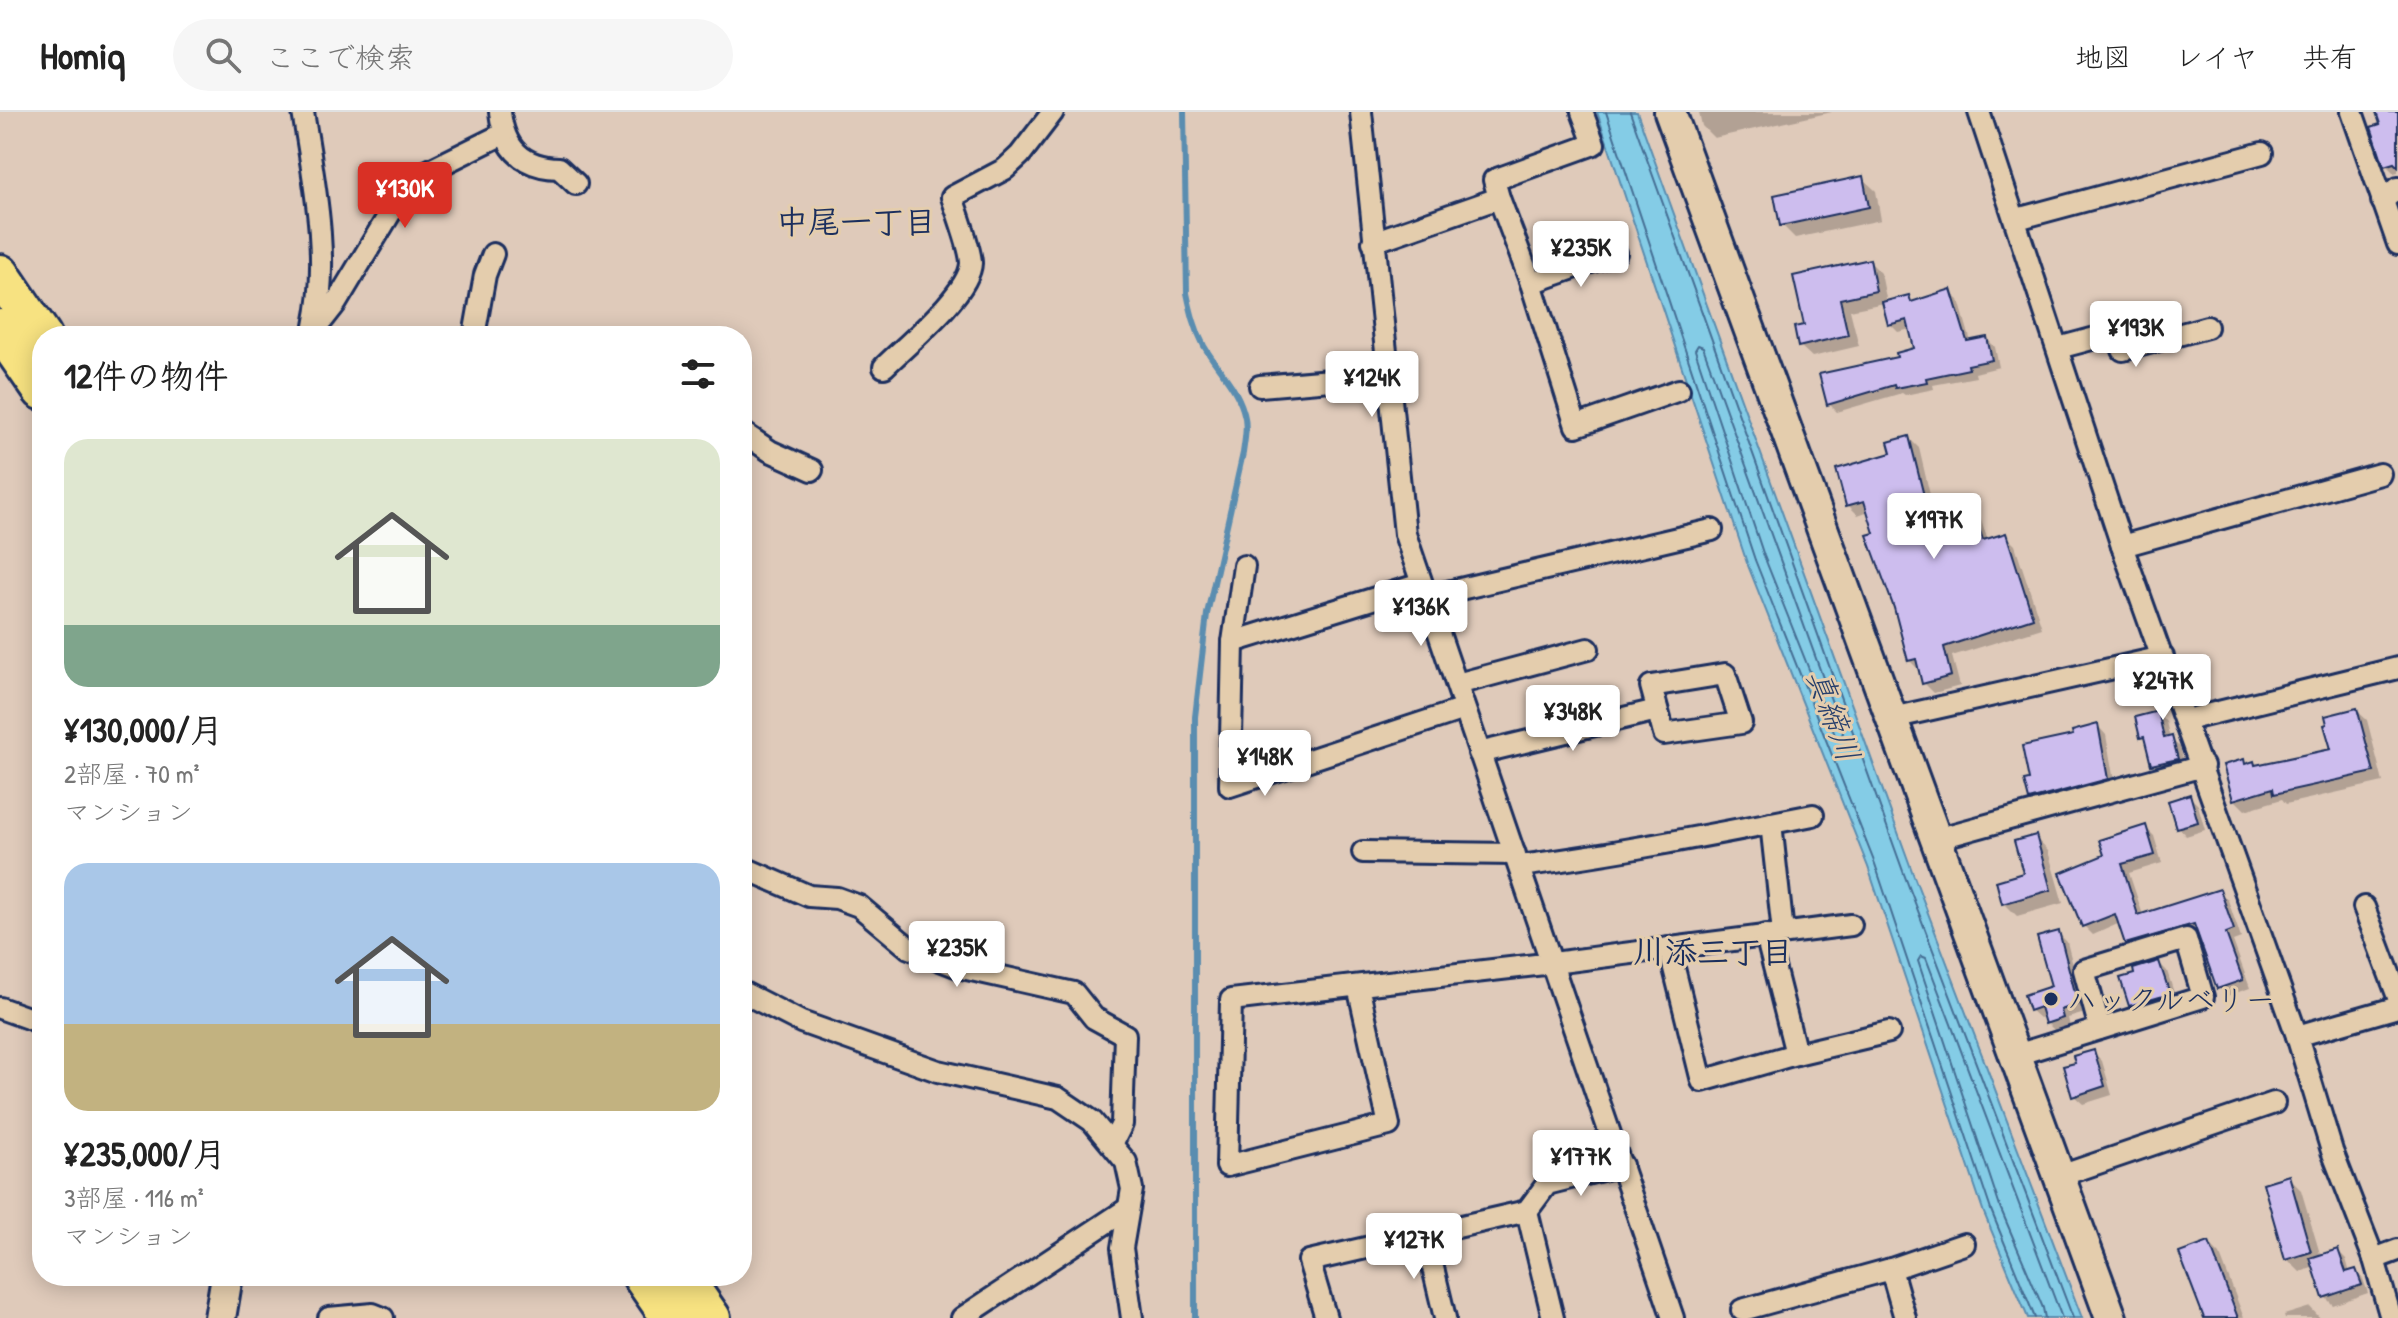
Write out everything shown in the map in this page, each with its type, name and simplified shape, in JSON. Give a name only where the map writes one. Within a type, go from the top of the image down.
[{"type":"highway","points":[[0,274],[35,326]]},
{"type":"highway","points":[[0,329],[32,375]]},
{"type":"highway","points":[[649,1286],[671,1318]]},
{"type":"highway","points":[[689,1286],[711,1318]]},
{"type":"street","points":[[303,112],[320,218],[320,303],[316,326]]},
{"type":"street","points":[[500,112],[503,134],[519,156],[544,168],[559,168],[576,184]]},
{"type":"street","points":[[884,367],[947,305],[967,279],[971,261],[952,197],[1005,169],[1020,155],[1053,112]]},
{"type":"street","points":[[1361,112],[1405,534],[1673,1318]]},
{"type":"street","points":[[1582,112],[1594,144],[1494,180],[1531,283],[1576,426],[1679,390]]},
{"type":"street","points":[[1670,112],[2111,1318]]},
{"type":"street","points":[[1979,112],[2017,219],[2122,546],[2203,766],[2297,1036],[2332,1151],[2374,1259],[2391,1318]]},
{"type":"street","points":[[2352,112],[2390,195],[2398,244]]},
{"type":"street","points":[[320,326],[410,180],[503,134]]},
{"type":"street","points":[[2017,219],[2262,153]]},
{"type":"street","points":[[1373,242],[1499,198]]},
{"type":"street","points":[[1531,283],[1616,253]]},
{"type":"street","points":[[476,326],[485,275],[493,254]]},
{"type":"street","points":[[2058,348],[2118,332],[2123,350],[2207,327]]},
{"type":"street","points":[[1260,386],[1389,375]]},
{"type":"street","points":[[752,439],[770,451],[812,470]]},
{"type":"street","points":[[2122,546],[2380,474]]},
{"type":"street","points":[[1233,642],[1424,591],[1712,530]]},
{"type":"street","points":[[1244,566],[1233,642],[1230,786],[1464,709]]},
{"type":"street","points":[[1457,684],[1588,649]]},
{"type":"street","points":[[1892,718],[2163,657]]},
{"type":"street","points":[[2186,720],[2398,668]]},
{"type":"street","points":[[1725,674],[1741,723],[1664,734],[1657,710],[1651,686],[1725,674]]},
{"type":"street","points":[[1479,753],[1657,710]]},
{"type":"street","points":[[1936,839],[2203,766]]},
{"type":"street","points":[[1363,852],[1517,860],[1630,851],[1813,815]]},
{"type":"street","points":[[1771,823],[1774,934],[1796,1054]]},
{"type":"street","points":[[752,871],[809,896],[837,898],[859,906],[909,948],[958,967],[1074,993],[1094,1018],[1125,1035],[1122,1124],[1112,1144]]},
{"type":"street","points":[[2364,907],[2398,997]]},
{"type":"street","points":[[1358,986],[1389,1125],[1227,1166],[1231,1000],[1851,925]]},
{"type":"street","points":[[2016,1055],[2100,1029],[2203,997],[2186,939],[2084,970],[2100,1029]]},
{"type":"street","points":[[1669,948],[1702,1081],[1889,1032]]},
{"type":"street","points":[[752,997],[801,1022],[938,1071],[1058,1098],[1092,1121],[1126,1162],[1132,1189],[1122,1248],[1132,1318]]},
{"type":"street","points":[[2297,1036],[2398,1007]]},
{"type":"street","points":[[0,1008],[32,1019]]},
{"type":"street","points":[[2060,1176],[2274,1103]]},
{"type":"street","points":[[1326,1318],[1309,1261],[1527,1211],[1547,1184],[1622,1165]]},
{"type":"street","points":[[962,1318],[1127,1209]]},
{"type":"street","points":[[1527,1211],[1553,1318]]},
{"type":"street","points":[[1425,1234],[1445,1318]]},
{"type":"street","points":[[1742,1310],[1891,1269],[1964,1244]]},
{"type":"street","points":[[2374,1259],[2398,1250]]},
{"type":"street","points":[[1891,1269],[1905,1318]]},
{"type":"street","points":[[224,1317],[226,1286]]},
{"type":"street","points":[[329,1318],[373,1314],[383,1318]]},
{"type":"water","name":"真締川","points":[[1597,112],[1637,112],[1912,871],[2082,1318],[2028,1318],[1984,1213],[1868,867],[1747,563]]},
{"type":"building","points":[[2376,112],[2398,112],[2398,167],[2394,163],[2384,166],[2371,127],[2380,124]]},
{"type":"building","points":[[1863,176],[1869,207],[1780,226],[1774,195]]},
{"type":"building","points":[[1870,259],[1876,291],[1840,299],[1848,335],[1798,347],[1794,327],[1804,325],[1793,276]]},
{"type":"building","points":[[1951,289],[1967,341],[1987,337],[1992,360],[1968,365],[1969,369],[1926,378],[1927,382],[1895,388],[1894,385],[1827,405],[1819,374],[1897,357],[1896,353],[1914,348],[1907,320],[1888,325],[1882,302],[1909,295],[1911,302]]},
{"type":"building","points":[[1909,436],[1928,512],[1969,498],[1983,540],[2006,533],[2033,618],[1944,647],[1951,676],[1922,684],[1916,659],[1908,661],[1894,608],[1867,535],[1874,533],[1864,501],[1846,506],[1836,469],[1891,453],[1888,442]]},
{"type":"building","points":[[2357,708],[2374,772],[2274,794],[2273,788],[2233,800],[2223,765],[2244,759],[2245,764],[2254,761],[2255,765],[2331,749],[2324,725],[2327,724],[2325,716]]},
{"type":"building","points":[[2158,711],[2164,738],[2172,736],[2178,759],[2151,765],[2135,717]]},
{"type":"building","points":[[2098,724],[2108,779],[2029,800],[2024,781],[2029,780],[2022,746],[2073,735],[2072,731]]},
{"type":"building","points":[[2190,794],[2198,822],[2176,828],[2168,801]]},
{"type":"building","points":[[2146,825],[2155,855],[2122,864],[2138,915],[2220,889],[2234,930],[2226,933],[2243,980],[2217,989],[2194,924],[2125,944],[2115,914],[2082,927],[2060,873],[2104,855],[2099,840]]},
{"type":"building","points":[[2036,835],[2051,890],[2002,904],[1996,881],[2023,873],[2014,841]]},
{"type":"building","points":[[2059,931],[2078,1004],[2061,1010],[2063,1018],[2045,1024],[2040,1007],[2029,1011],[2024,995],[2051,986],[2037,937]]},
{"type":"building","points":[[2159,961],[2170,994],[2129,1006],[2120,978],[2134,974],[2133,969]]},
{"type":"building","points":[[2094,1050],[2105,1086],[2072,1097],[2063,1066],[2075,1063],[2073,1056]]},
{"type":"building","points":[[2289,1175],[2311,1252],[2285,1260],[2263,1183]]},
{"type":"building","points":[[2209,1242],[2238,1318],[2204,1318],[2179,1253]]},
{"type":"building","points":[[2338,1249],[2346,1272],[2356,1269],[2362,1285],[2323,1298],[2310,1258]]},
{"type":"waterway","points":[[1184,112],[1187,293],[1201,340],[1236,393],[1246,426],[1243,453],[1207,614],[1195,717],[1195,1318]]},
{"type":"place","name":"ハックルベリー","points":[[2051,999]]},
{"type":"district","name":"中尾一丁目","points":[[856,221]]},
{"type":"district","name":"川添三丁目","points":[[1713,951]]}]
